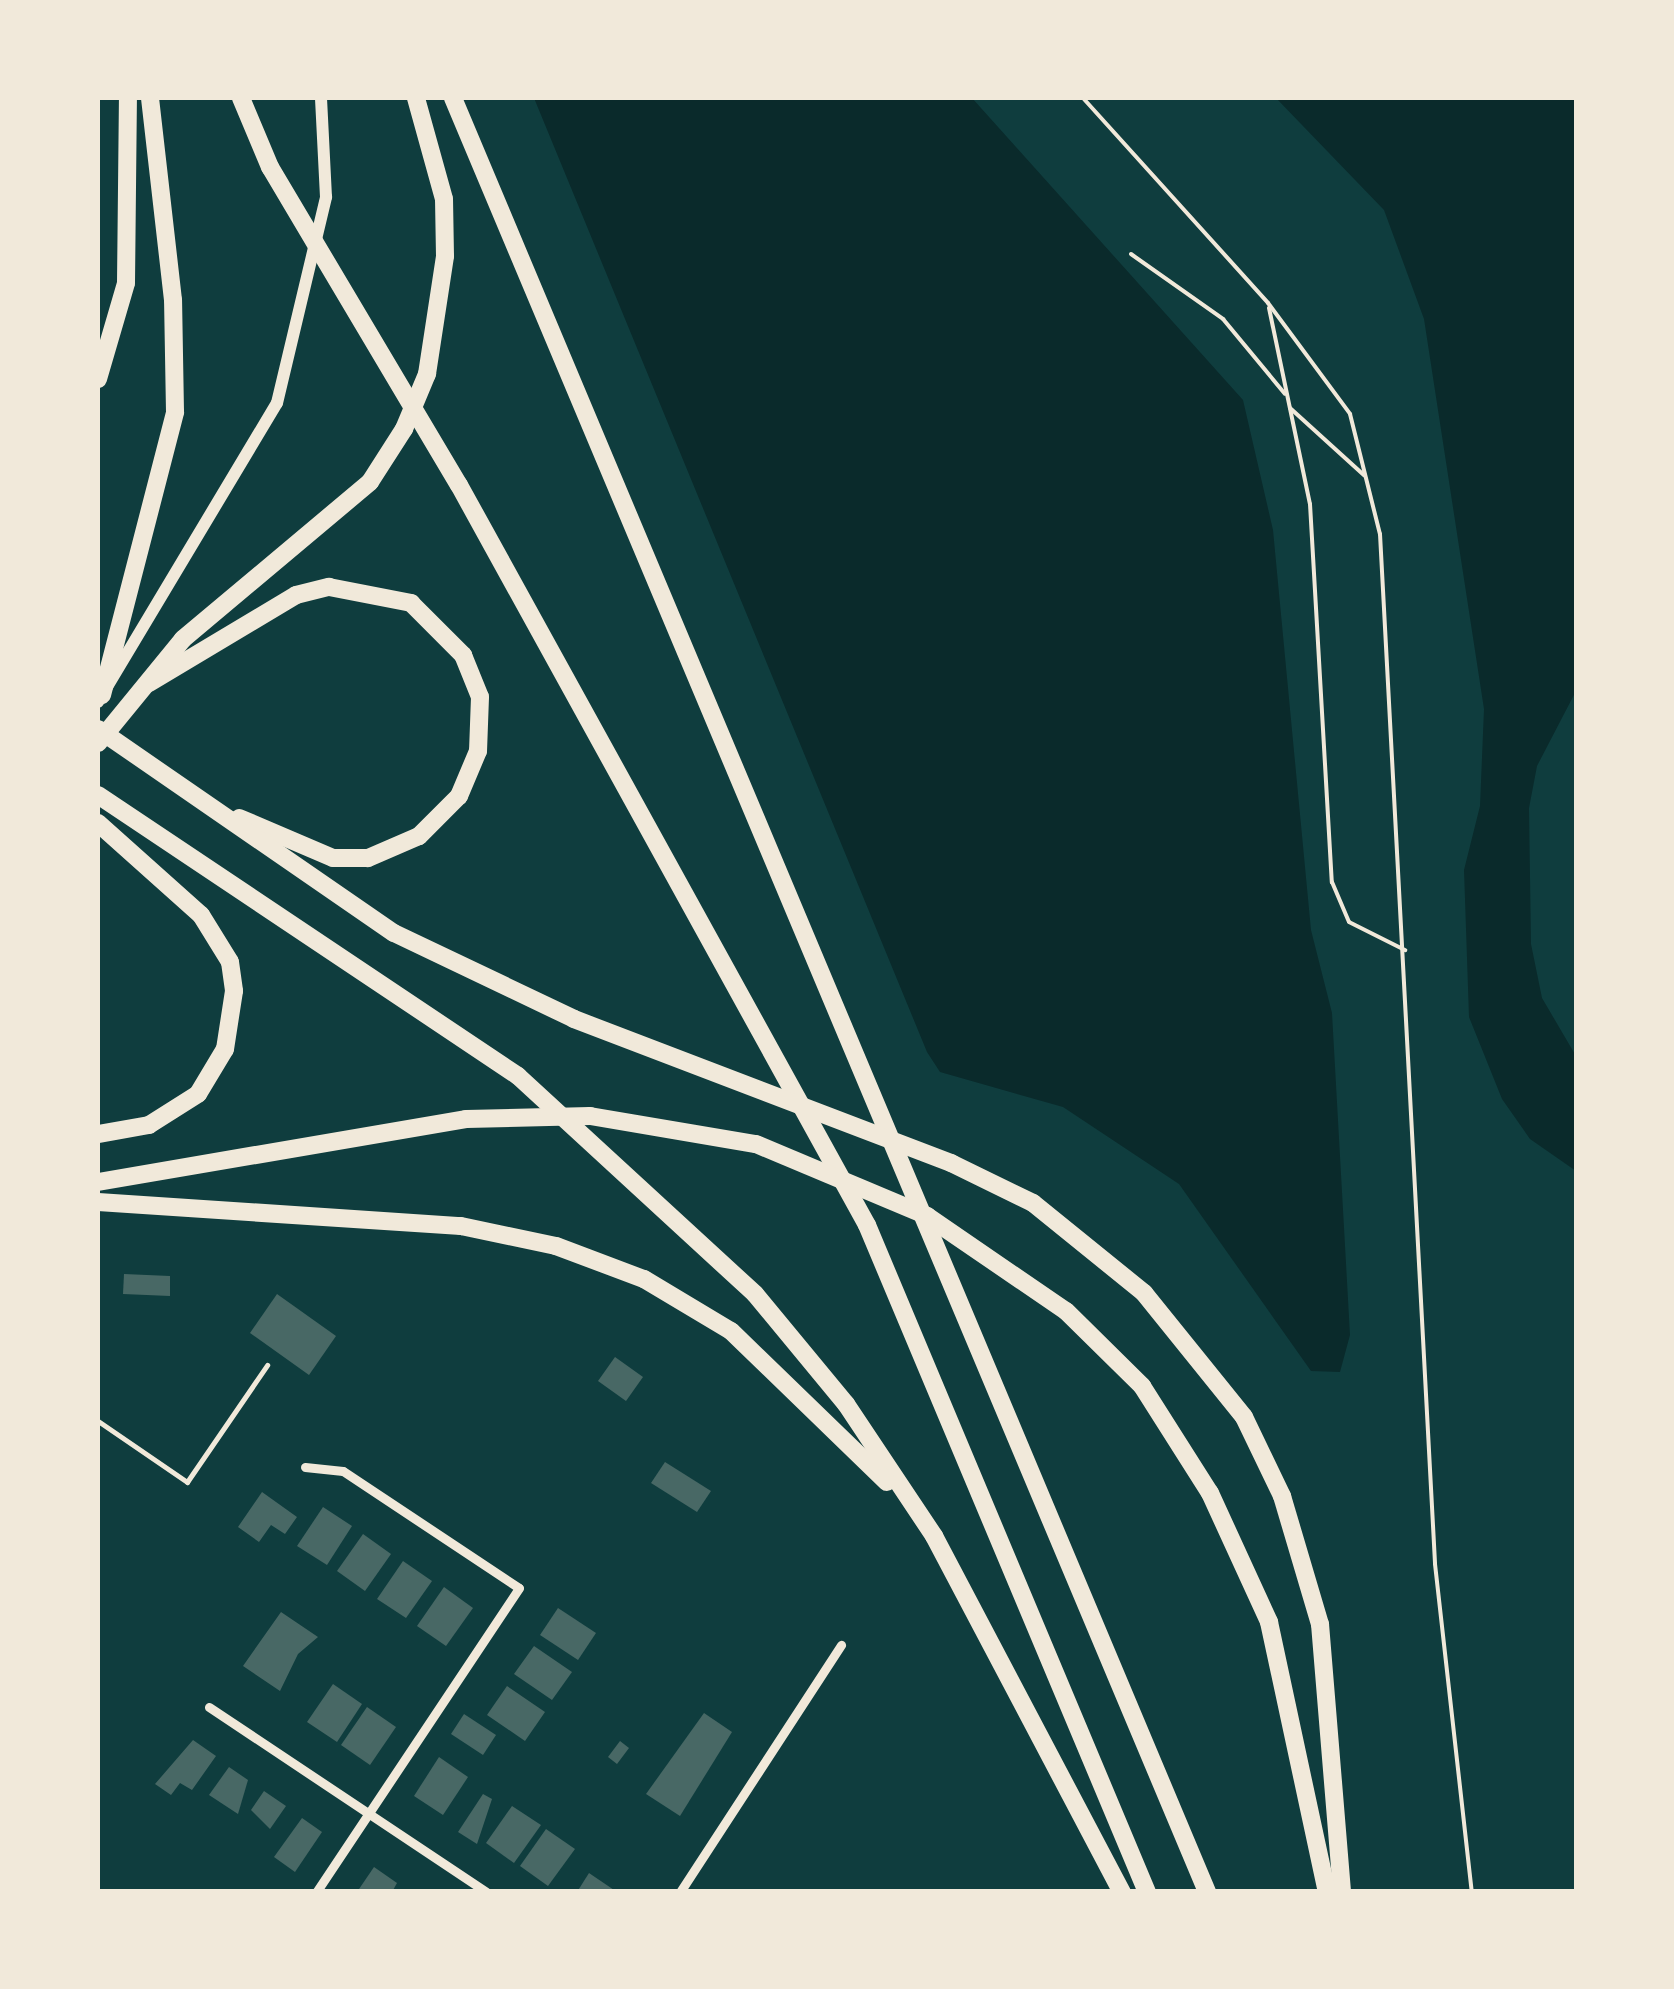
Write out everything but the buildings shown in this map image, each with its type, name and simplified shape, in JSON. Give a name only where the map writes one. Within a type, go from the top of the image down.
[{"type":"highway","points":[[98,379],[126,283],[128,98]]},
{"type":"highway","points":[[100,699],[174,412],[173,300],[150,98]]},
{"type":"highway","points":[[241,98],[270,167],[459,486],[867,1225],[1147,1892]]},
{"type":"highway","points":[[98,744],[182,639],[327,526],[404,428],[427,374],[445,256],[444,199],[416,98]]},
{"type":"highway","points":[[453,98],[1207,1892]]},
{"type":"highway","points":[[149,683],[296,595],[354,585],[435,620],[473,677],[480,725],[470,775],[443,818],[390,850],[368,858],[312,855],[192,792]]},
{"type":"highway","points":[[98,729],[192,792],[296,873],[394,933],[574,1020],[686,1058],[1033,1204],[1144,1293],[1189,1344],[1244,1417],[1282,1496],[1320,1624],[1342,1892]]},
{"type":"highway","points":[[98,794],[518,1076],[755,1294],[846,1404],[934,1536],[1122,1892]]},
{"type":"highway","points":[[98,823],[136,853],[219,941],[233,1020],[211,1075],[177,1112],[98,1134]]},
{"type":"highway","points":[[98,1182],[466,1119],[590,1116],[756,1144],[872,1186],[1066,1311],[1142,1386],[1210,1493],[1262,1606],[1306,1761],[1326,1892]]},
{"type":"highway","points":[[98,1202],[461,1226],[556,1246],[644,1279],[731,1331],[830,1417],[934,1536]]},
{"type":"main road","points":[[100,699],[277,403],[326,198],[321,98]]},
{"type":"street","points":[[305,1467],[343,1471],[519,1588],[316,1892]]},
{"type":"street","points":[[680,1892],[841,1644]]},
{"type":"street","points":[[209,1707],[486,1892]]},
{"type":"lane","points":[[98,1421],[187,1482],[267,1365]]},
{"type":"path","points":[[1083,98],[1268,303],[1350,414],[1365,477],[1395,681],[1435,1564],[1472,1892]]},
{"type":"path","points":[[1131,254],[1223,319],[1287,396]]},
{"type":"path","points":[[1268,303],[1314,552],[1332,882],[1349,922],[1407,950]]},
{"type":"path","points":[[1290,408],[1365,477]]},
{"type":"water","points":[[534,98],[972,98],[1243,400],[1273,530],[1311,930],[1332,1013],[1350,1335],[1340,1372],[1311,1371],[1179,1184],[1063,1107],[940,1072],[927,1052]]},
{"type":"water","points":[[1276,98],[1576,98],[1576,691],[1537,766],[1529,808],[1531,944],[1542,998],[1576,1056],[1576,1171],[1530,1139],[1502,1099],[1469,1017],[1464,870],[1480,806],[1484,709],[1424,319],[1384,210]]}]
